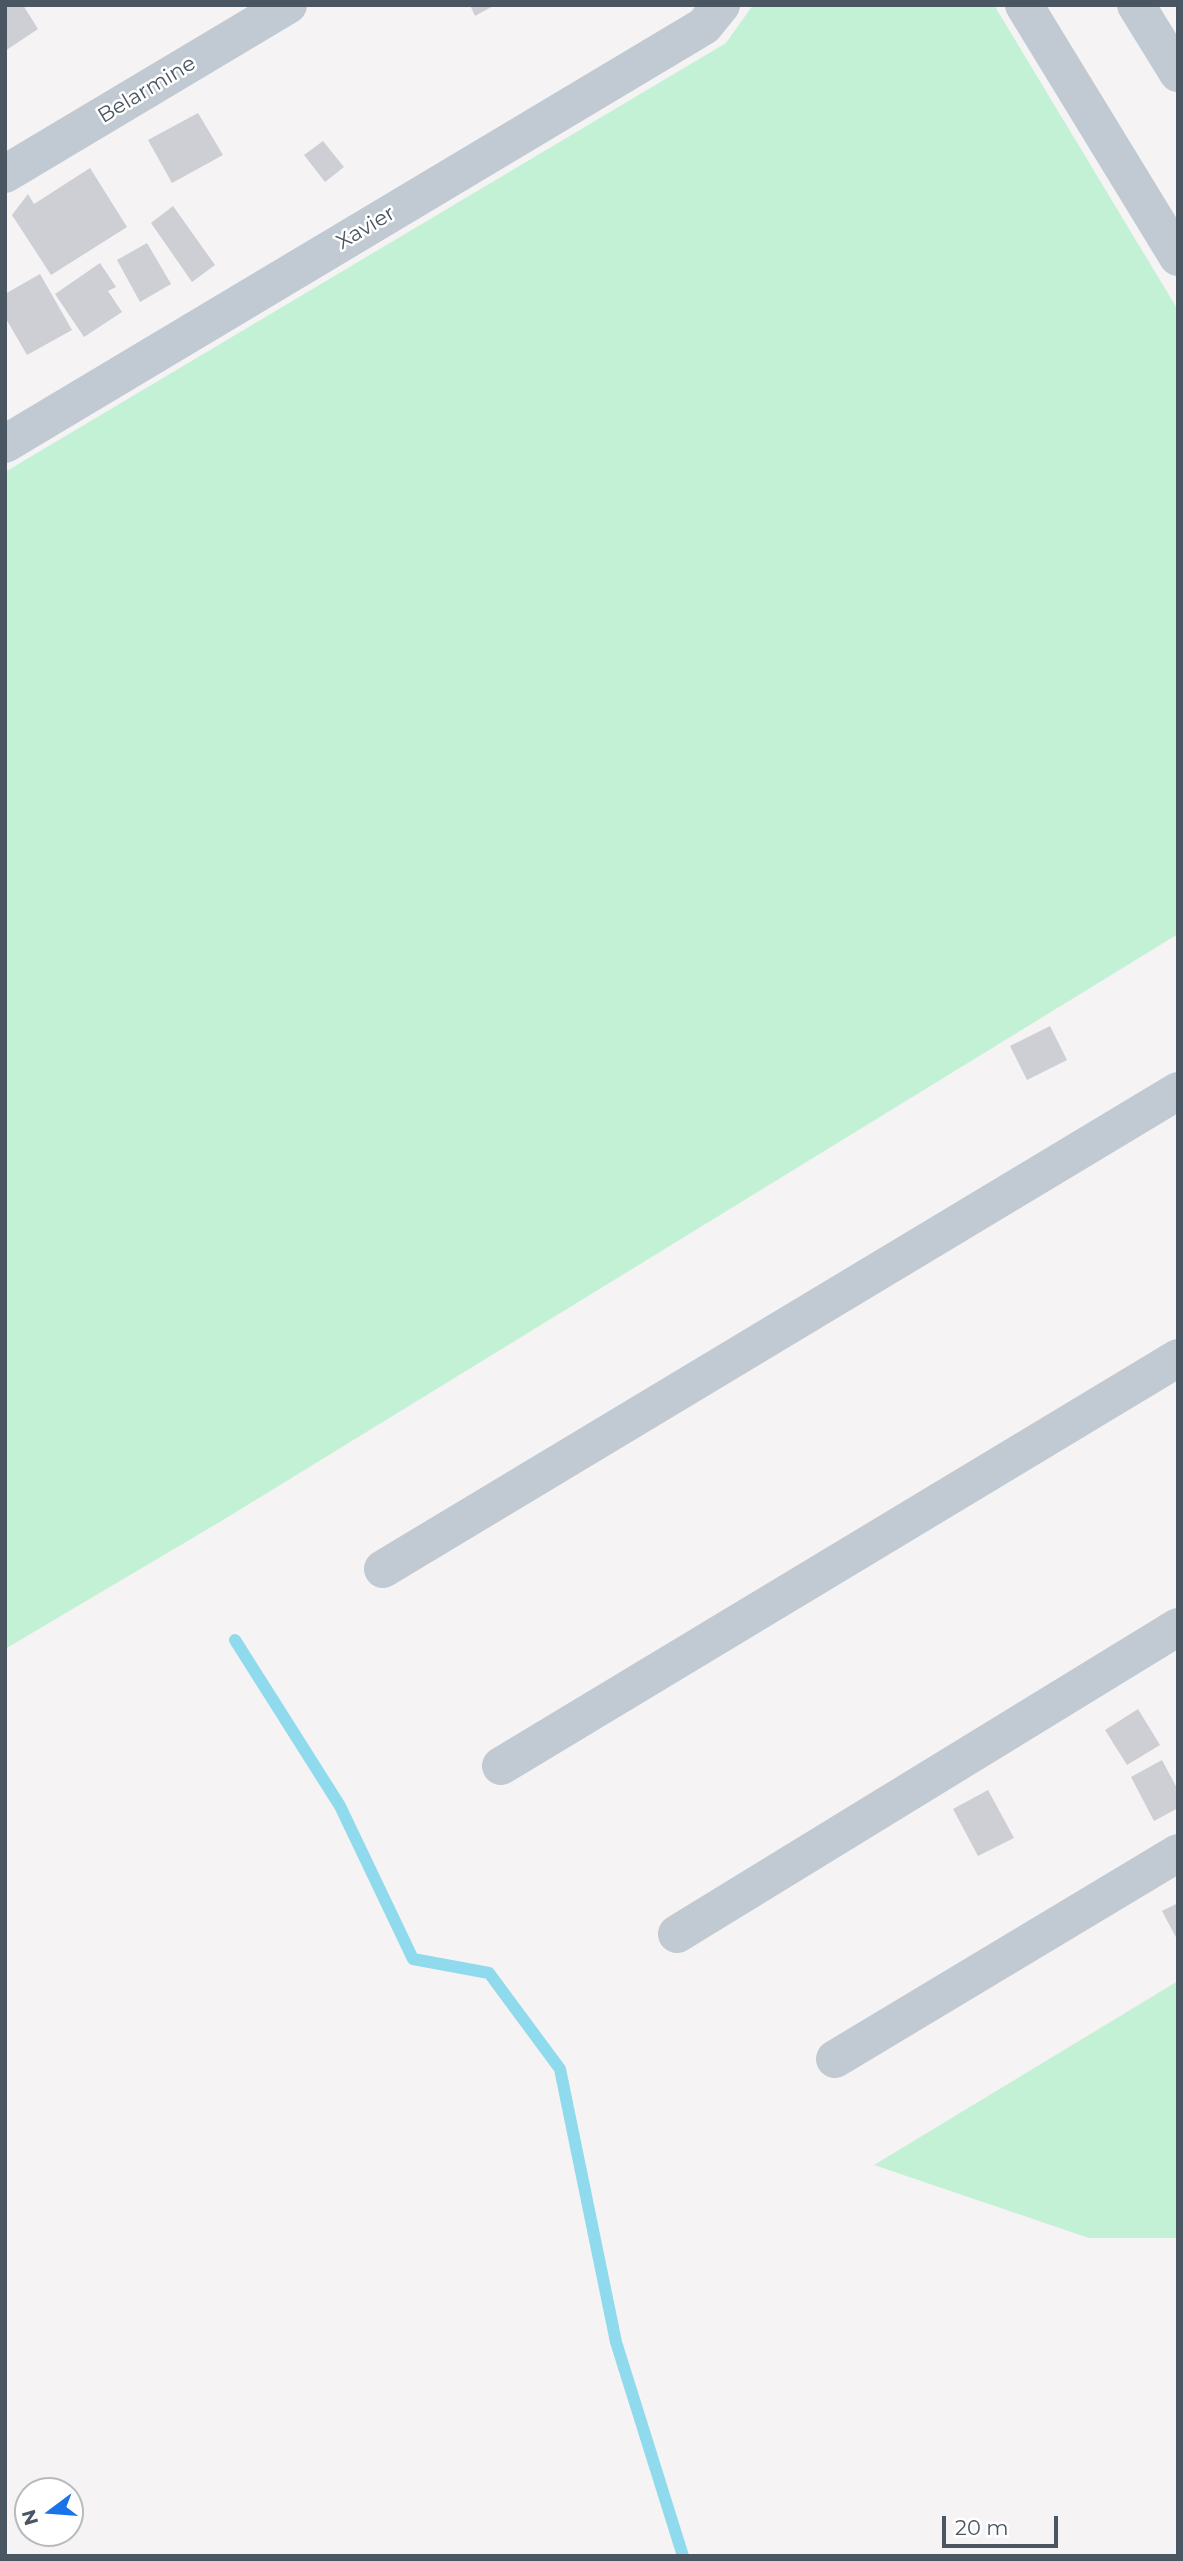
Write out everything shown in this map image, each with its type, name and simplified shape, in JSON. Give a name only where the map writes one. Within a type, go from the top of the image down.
[{"type":"street","name":"Belarmine","points":[[5,174],[288,5]]},
{"type":"street","name":"Xavier","points":[[5,444],[704,26],[720,5]]},
{"type":"street","points":[[1024,5],[1178,257]]},
{"type":"street","points":[[1136,5],[1178,73]]},
{"type":"street","points":[[383,1569],[1178,1091]]},
{"type":"street","points":[[501,1766],[1178,1359]]},
{"type":"street","points":[[677,1934],[1178,1627]]},
{"type":"street","points":[[835,2059],[1178,1853]]},
{"type":"green space","points":[[753,5],[994,5],[1178,310],[1178,934],[223,1520],[5,1649],[5,472],[726,43]]},
{"type":"green space","points":[[1178,1981],[1178,2238],[1089,2238],[874,2165]]},
{"type":"building","points":[[5,5],[23,5],[38,29],[5,51]]},
{"type":"building","points":[[470,5],[495,5],[475,16]]},
{"type":"building","points":[[198,113],[223,155],[172,183],[148,140]]},
{"type":"building","points":[[323,141],[344,167],[325,182],[304,155]]},
{"type":"building","points":[[90,168],[127,227],[51,275],[12,215],[28,194],[34,204]]},
{"type":"building","points":[[173,206],[215,265],[192,282],[151,223]]},
{"type":"building","points":[[147,243],[171,284],[140,302],[117,260]]},
{"type":"building","points":[[100,263],[116,287],[108,291],[122,312],[84,337],[55,294]]},
{"type":"building","points":[[40,274],[72,330],[27,355],[5,317],[5,294]]},
{"type":"building","points":[[1050,1026],[1067,1060],[1027,1080],[1010,1046]]},
{"type":"building","points":[[1138,1709],[1160,1745],[1127,1765],[1105,1730]]},
{"type":"building","points":[[1162,1760],[1178,1790],[1178,1808],[1154,1821],[1131,1777]]},
{"type":"building","points":[[988,1790],[1014,1838],[978,1856],[953,1809]]},
{"type":"building","points":[[1178,1903],[1178,1941],[1162,1911]]},
{"type":"waterway","points":[[235,1640],[340,1806],[413,1959],[489,1973],[560,2069],[616,2342],[683,2556]]}]
